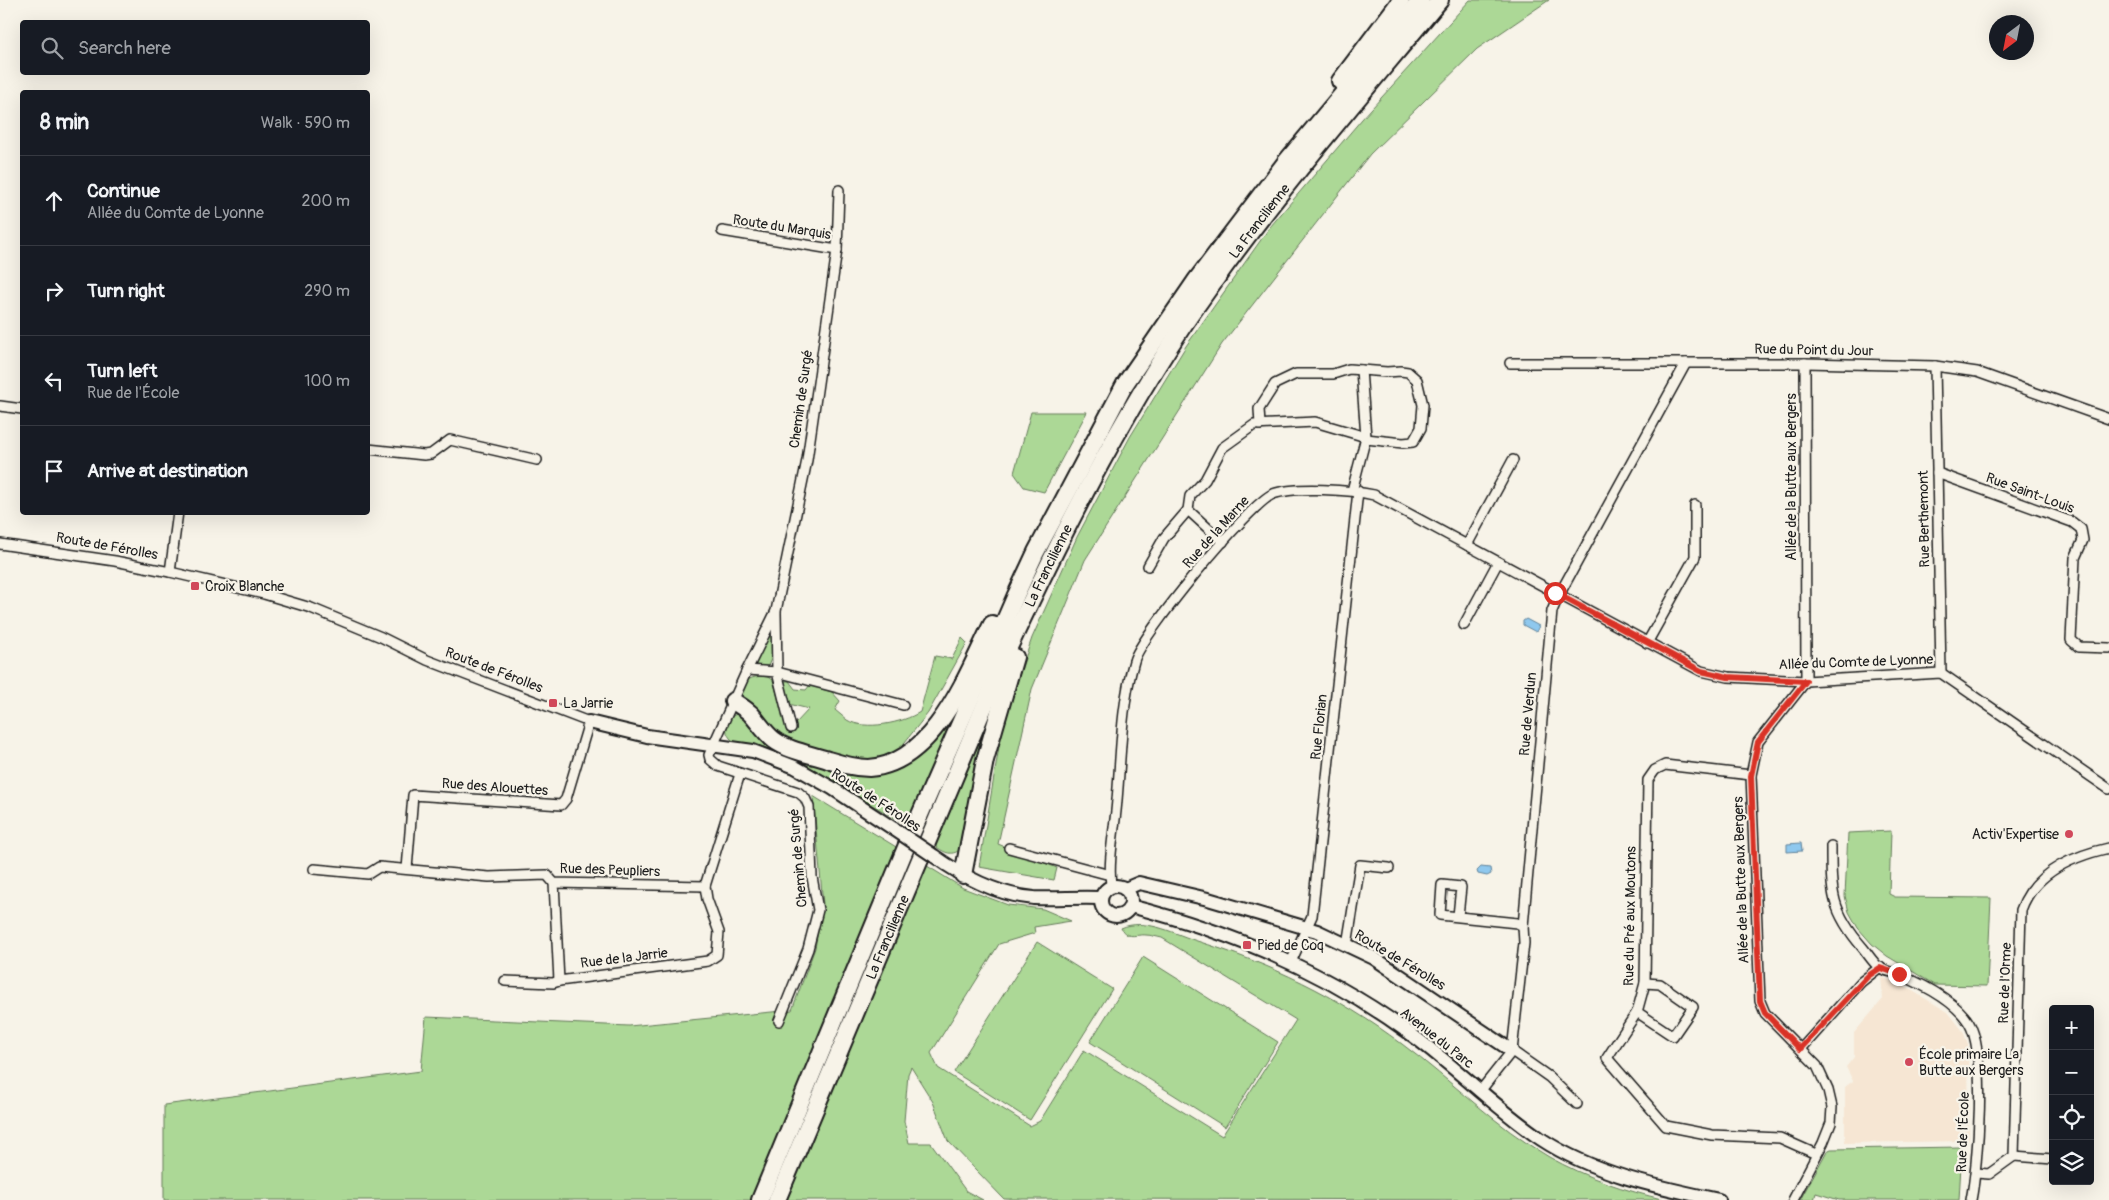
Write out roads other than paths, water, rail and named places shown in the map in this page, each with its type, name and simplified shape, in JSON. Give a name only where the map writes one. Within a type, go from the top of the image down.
[{"type":"highway","points":[[1285,163],[1290,145],[1401,0]]},
{"type":"highway","points":[[1430,4],[1453,0]]},
{"type":"highway","name":"La Francilienne","points":[[760,1200],[909,840],[1036,552],[1125,384],[1197,280],[1285,163],[1430,4]]},
{"type":"highway","name":"La Francilienne","points":[[777,1200],[1010,645],[1048,564],[1140,393],[1209,287],[1430,4]]},
{"type":"highway","points":[[733,701],[750,713],[773,740],[784,746],[849,766],[869,768],[891,763],[912,752],[939,721],[965,677],[1019,570],[1036,552]]},
{"type":"highway","points":[[963,875],[985,760],[1013,662],[1039,601],[1048,564]]},
{"type":"street","name":"Chemin de Surgé","points":[[791,728],[777,672],[776,611],[806,460],[837,250],[839,190]]},
{"type":"street","name":"Route du Marquis","points":[[722,231],[837,250]]},
{"type":"street","name":"Rue du Point du Jour","points":[[1510,363],[1805,363],[1935,366],[1984,374],[2109,419]]},
{"type":"street","name":"Rue de Verdun","points":[[1512,1051],[1524,943],[1523,926],[1552,611],[1558,595],[1686,363]]},
{"type":"street","name":"Allée de la Butte aux Bergers","points":[[1793,1200],[1831,1123],[1832,1107],[1828,1090],[1817,1066],[1765,1013],[1760,1001],[1751,776],[1758,742],[1806,681],[1805,363]]},
{"type":"street","name":"Rue Berthemont","points":[[1935,366],[1941,672]]},
{"type":"street","points":[[1148,566],[1164,538],[1188,510],[1190,496],[1205,480],[1222,448],[1254,425],[1260,425],[1315,422],[1366,438],[1403,443],[1413,442],[1421,428],[1423,405],[1417,380],[1408,372],[1349,369],[1333,374],[1296,374],[1274,384],[1259,409],[1260,425]]},
{"type":"street","name":"Rue Florian","points":[[1290,962],[1312,916],[1355,491],[1366,438],[1361,370]]},
{"type":"street","points":[[0,406],[20,409]]},
{"type":"street","points":[[370,449],[424,455],[431,454],[450,440],[537,460]]},
{"type":"street","points":[[1467,545],[1514,460]]},
{"type":"street","name":"Rue Saint-Louis","points":[[1937,474],[2072,522],[2081,529],[2083,540],[2075,558],[2071,640],[2080,647],[2109,648]]},
{"type":"street","name":"Rue de la Marne","points":[[1110,881],[1124,721],[1134,659],[1161,614],[1223,542],[1248,515],[1272,494],[1287,491],[1355,491],[1374,495],[1558,595]]},
{"type":"street","points":[[1647,643],[1695,557],[1695,506]]},
{"type":"street","points":[[1188,510],[1223,542]]},
{"type":"street","points":[[170,572],[178,515]]},
{"type":"street","name":"Route de Férolles","points":[[0,544],[115,561],[170,572],[264,594],[311,608],[428,660],[589,722],[647,736],[754,751],[795,767],[832,788],[963,875],[989,886],[1033,898],[1100,898]]},
{"type":"street","points":[[1464,625],[1498,562]]},
{"type":"street","name":"Allée du Comte de Lyonne","points":[[1558,595],[1701,671],[1728,677],[1806,681],[1941,672],[2109,789]]},
{"type":"street","name":"Chemin de Surgé","points":[[776,611],[709,755],[710,760],[718,766],[798,792],[805,798],[809,807],[812,877],[818,910],[808,949],[779,1021]]},
{"type":"street","points":[[747,670],[777,672],[903,705]]},
{"type":"street","name":"Rue des Alouettes","points":[[407,869],[413,795],[553,806],[561,805],[566,799],[589,722]]},
{"type":"street","name":"Rue du Pré aux Moutons","points":[[1751,776],[1665,765],[1655,770],[1648,780],[1645,982],[1637,1012],[1607,1058],[1666,1126],[1712,1135],[1780,1138],[1816,1154]]},
{"type":"street","points":[[705,886],[740,774]]},
{"type":"street","points":[[1800,1049],[1861,982],[1880,968],[1839,916],[1831,889],[1831,846]]},
{"type":"street","points":[[1009,848],[1110,881],[1124,889],[1130,896],[1130,906],[1120,916],[1111,916],[1101,907],[1100,898],[1110,881]]},
{"type":"street","name":"Rue de l'Orme","points":[[2014,1156],[2021,910],[2025,898],[2038,882],[2061,865],[2077,856],[2109,848]]},
{"type":"street","points":[[1347,945],[1360,865],[1389,868]]},
{"type":"street","name":"Rue des Peupliers","points":[[314,869],[368,874],[379,867],[488,877],[547,875],[554,883],[705,886]]},
{"type":"street","name":"Route de Férolles","points":[[1124,889],[1139,882],[1208,899],[1306,928],[1347,945],[1374,958],[1512,1051],[1548,1077],[1576,1104]]},
{"type":"street","points":[[554,883],[559,981]]},
{"type":"street","name":"Rue de la Jarrie","points":[[505,981],[553,983],[708,962],[717,954],[719,932],[705,886]]},
{"type":"street","name":"Avenue du Parc","points":[[1130,906],[1239,941],[1290,962],[1336,986],[1408,1032],[1541,1139],[1581,1161],[1646,1184],[1719,1200]]},
{"type":"street","points":[[1458,916],[1517,923],[1523,926]]},
{"type":"street","name":"Rue de l'École","points":[[1880,968],[1899,974],[1949,1002],[1970,1024],[1978,1047],[1979,1061],[1976,1173],[1971,1200]]},
{"type":"street","points":[[1637,1012],[1672,1036],[1693,1007],[1660,984],[1645,982]]},
{"type":"street","points":[[1480,1090],[1512,1051]]},
{"type":"street","points":[[1976,1173],[1989,1174],[2014,1156],[2049,1159]]},
{"type":"water","points":[[1526,619],[1539,626],[1536,632],[1523,625],[1523,621]]},
{"type":"water","points":[[1801,843],[1802,851],[1787,852],[1787,844]]},
{"type":"water","points":[[1481,867],[1490,868],[1491,874],[1487,876],[1478,874],[1477,871]]},
{"type":"place","name":"Croix Blanche","points":[[195,586]]},
{"type":"place","name":"La Jarrie","points":[[553,703]]},
{"type":"place","name":"Activ'Expertise","points":[[2069,834]]},
{"type":"place","name":"Pied de Coq","points":[[1247,945]]},
{"type":"place","name":"École primaire La Butte aux Bergers","points":[[1909,1062]]}]
